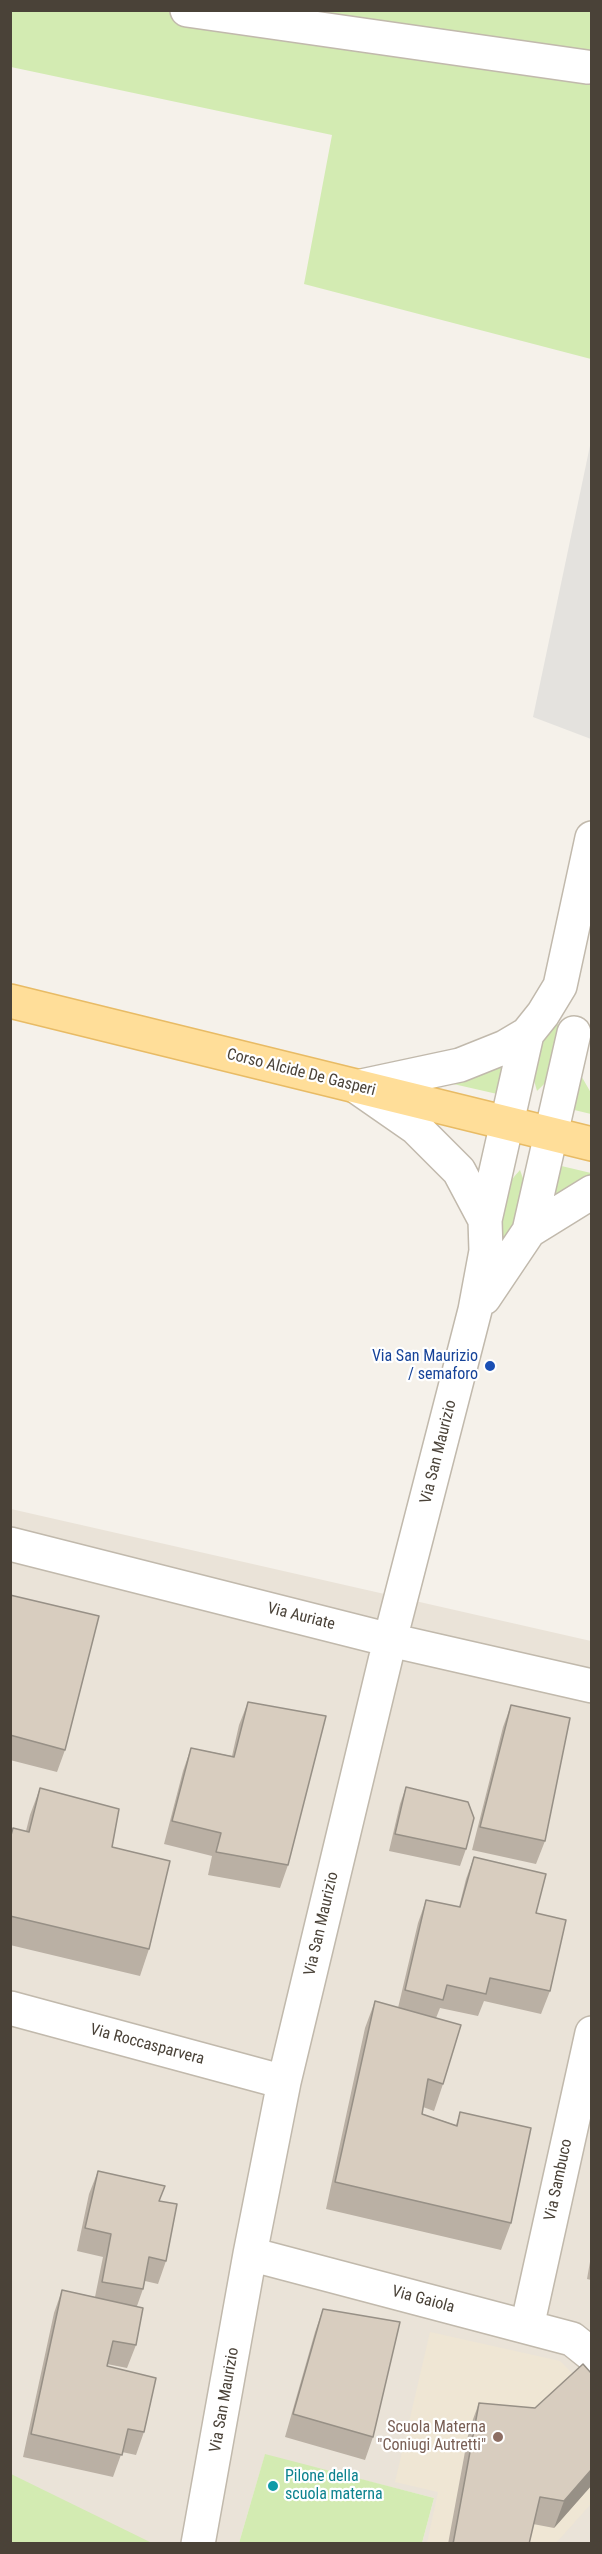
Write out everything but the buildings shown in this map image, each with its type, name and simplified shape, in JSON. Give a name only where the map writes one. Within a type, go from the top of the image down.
[{"type":"main road","name":"Corso Alcide De Gasperi","points":[[10,1001],[591,1144]]},
{"type":"street","points":[[187,10],[587,67]]},
{"type":"street","points":[[476,1310],[486,1251],[485,1220],[527,1035],[560,986],[591,838]]},
{"type":"street","points":[[560,986],[574,1034],[591,1068]]},
{"type":"street","points":[[476,1310],[529,1231],[574,1034]]},
{"type":"street","points":[[357,1087],[460,1065],[505,1047],[527,1035]]},
{"type":"street","points":[[357,1087],[416,1128],[459,1171],[485,1220]]},
{"type":"street","points":[[529,1231],[591,1192]]},
{"type":"street","name":"Via San Maurizio","points":[[198,2544],[250,2254],[284,2082],[390,1640],[476,1310]]},
{"type":"street","name":"Via Auriate","points":[[10,1544],[390,1640],[591,1686]]},
{"type":"street","name":"Via Roccasparvera","points":[[10,2008],[284,2082]]},
{"type":"street","name":"Via Sambuco","points":[[527,2327],[591,2034]]},
{"type":"street","name":"Via Gaiola","points":[[250,2254],[572,2339],[591,2355]]},
{"type":"shaded area","points":[[591,441],[592,739],[533,717]]},
{"type":"shaded area","points":[[11,1509],[591,1641],[591,2543],[422,2543],[434,2498],[265,2455],[239,2543],[11,2544]]},
{"type":"shaded area","name":"Scuola Materna \"Coniugi Autretti\"","points":[[430,2332],[560,2361],[591,2392],[591,2504],[556,2543],[427,2543],[438,2492],[395,2482]]},
{"type":"green space","points":[[11,11],[591,11],[591,359],[304,284],[332,135],[11,67]]},
{"type":"green space","points":[[556,1014],[561,1047],[560,1056],[553,1073],[537,1091],[532,1073],[539,1033]]},
{"type":"green space","points":[[511,1054],[506,1096],[449,1083]]},
{"type":"green space","points":[[579,1072],[591,1093],[591,1114],[570,1109]]},
{"type":"green space","points":[[553,1164],[591,1173],[591,1180],[545,1202]]},
{"type":"green space","points":[[520,1170],[526,1187],[518,1229],[501,1246],[498,1205]]},
{"type":"green space","points":[[265,2454],[434,2498],[422,2543],[239,2543]]},
{"type":"green space","points":[[11,2474],[152,2543],[11,2543]]},
{"type":"place","name":"Via San Maurizio / semaforo","points":[[490,1366]]},
{"type":"place","name":"Scuola Materna \"Coniugi Autretti\"","points":[[498,2437]]},
{"type":"place","name":"Pilone della scuola materna","points":[[273,2486]]}]
